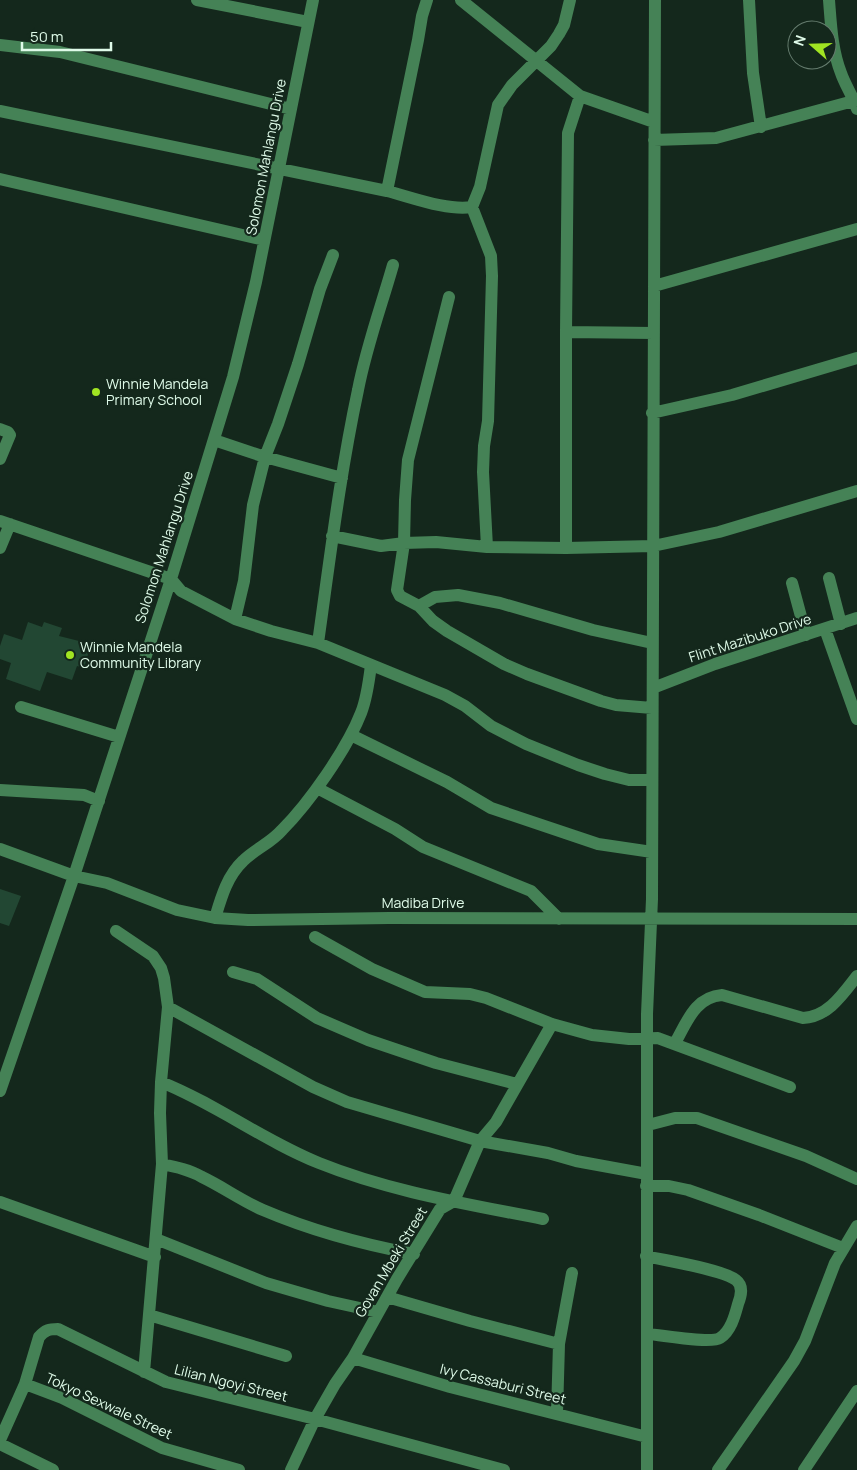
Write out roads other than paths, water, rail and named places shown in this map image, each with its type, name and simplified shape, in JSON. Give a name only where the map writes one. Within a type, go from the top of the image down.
[{"type":"street","points":[[198,0],[308,22]]},
{"type":"street","name":"Solomon Mahlangu Drive","points":[[0,1091],[99,800],[214,440],[256,282],[313,0]]},
{"type":"street","points":[[387,191],[426,0]]},
{"type":"street","points":[[461,0],[580,96],[654,122]]},
{"type":"street","points":[[487,546],[483,464],[488,421],[492,276],[491,256],[472,207],[480,187],[498,105],[512,85],[551,46],[564,26],[570,0]]},
{"type":"street","points":[[647,1470],[646,1180],[648,1125],[647,1014],[652,919],[652,413],[655,0]]},
{"type":"street","points":[[749,0],[753,73],[761,127]]},
{"type":"street","points":[[654,140],[716,138],[856,103],[841,74],[837,60],[830,23],[829,0]]},
{"type":"street","points":[[0,45],[60,52],[291,109]]},
{"type":"street","points":[[566,548],[568,134],[580,96]]},
{"type":"street","points":[[0,111],[278,170],[387,191],[458,208],[472,207]]},
{"type":"street","points":[[0,179],[264,240]]},
{"type":"street","points":[[654,286],[857,229]]},
{"type":"street","points":[[235,620],[244,581],[253,505],[264,457],[284,407],[320,289],[333,255]]},
{"type":"street","points":[[318,643],[332,536],[358,389],[373,329],[393,265]]},
{"type":"street","points":[[449,297],[408,460],[404,543],[397,590],[400,596],[418,606],[433,621],[447,631],[504,664],[602,702],[652,708]]},
{"type":"street","points":[[566,332],[654,333]]},
{"type":"street","points":[[652,413],[732,395],[857,358]]},
{"type":"street","points":[[0,429],[8,432],[10,435],[0,459]]},
{"type":"street","points":[[214,440],[264,457],[342,478]]},
{"type":"street","points":[[332,536],[381,546],[436,542],[487,546],[566,548],[653,546],[719,532],[857,491]]},
{"type":"street","points":[[0,548],[5,523],[171,579],[181,591],[235,620],[318,643],[445,695],[465,706],[491,726],[526,744],[605,774],[629,780],[652,780]]},
{"type":"street","points":[[829,578],[841,624]]},
{"type":"street","points":[[792,583],[806,635]]},
{"type":"street","points":[[418,606],[435,597],[458,595],[500,604],[593,630],[652,643]]},
{"type":"street","name":"Flint Mazibuko Drive","points":[[653,688],[715,664],[857,618]]},
{"type":"street","points":[[826,629],[857,719]]},
{"type":"street","points":[[215,918],[227,883],[234,870],[244,860],[274,840],[290,822],[317,788],[351,735],[361,713],[368,688],[371,665]]},
{"type":"street","points":[[21,707],[119,737]]},
{"type":"street","points":[[351,735],[447,782],[491,808],[598,844],[652,852]]},
{"type":"street","points":[[317,788],[395,829],[423,847],[530,891],[559,919]]},
{"type":"street","points":[[0,790],[84,795],[99,800]]},
{"type":"street","name":"Madiba Drive","points":[[0,849],[74,876],[107,883],[177,910],[215,918],[248,920],[857,919]]},
{"type":"street","points":[[116,931],[153,956],[161,968],[164,978],[168,1007],[161,1082],[162,1164],[144,1372]]},
{"type":"street","points":[[316,937],[372,969],[425,992],[470,994],[486,998],[552,1024],[592,1035],[629,1039],[658,1038],[790,1088]]},
{"type":"street","points":[[233,972],[262,981],[317,1018],[368,1040],[436,1063],[517,1084]]},
{"type":"street","points":[[675,1043],[696,1007],[704,1000],[713,996],[722,995],[803,1018],[812,1017],[822,1014],[857,976]]},
{"type":"street","points":[[168,1007],[330,1096],[374,1111],[480,1140],[548,1153],[688,1190],[759,1214],[843,1248]]},
{"type":"street","name":"Govan Mbeki Street","points":[[291,1470],[315,1419],[335,1384],[440,1209],[454,1201],[480,1140],[496,1122],[552,1024]]},
{"type":"street","points":[[161,1082],[200,1099],[244,1125],[319,1163],[371,1181],[454,1201],[543,1219]]},
{"type":"street","points":[[648,1125],[675,1118],[697,1118],[806,1156],[857,1179]]},
{"type":"street","points":[[162,1164],[184,1169],[203,1177],[282,1218],[353,1242],[414,1254]]},
{"type":"street","points":[[0,1202],[155,1256]]},
{"type":"street","points":[[718,1470],[794,1361],[805,1341],[835,1263],[857,1226]]},
{"type":"street","points":[[156,1239],[266,1283],[328,1301],[378,1312]]},
{"type":"street","points":[[646,1256],[731,1276],[738,1281],[742,1289],[735,1314],[726,1332],[719,1339],[700,1340],[648,1334]]},
{"type":"street","points":[[557,1413],[559,1344],[572,1273]]},
{"type":"street","points":[[387,1297],[470,1322],[559,1344]]},
{"type":"street","points":[[150,1315],[286,1356]]},
{"type":"street","name":"Lilian Ngoyi Street","points":[[0,1440],[25,1384],[39,1337],[50,1329],[58,1329],[144,1372],[191,1390],[315,1419],[504,1470]]},
{"type":"street","name":"Ivy Cassaburi Street","points":[[352,1358],[450,1386],[647,1437]]},
{"type":"street","name":"Tokyo Sexwale Street","points":[[25,1384],[62,1398],[162,1448],[239,1470]]},
{"type":"street","points":[[804,1470],[857,1391]]},
{"type":"street","points":[[0,1444],[53,1470]]},
{"type":"place","name":"Winnie Mandela Primary School","points":[[96,392]]},
{"type":"place","name":"Winnie Mandela Community Library","points":[[70,655]]}]
